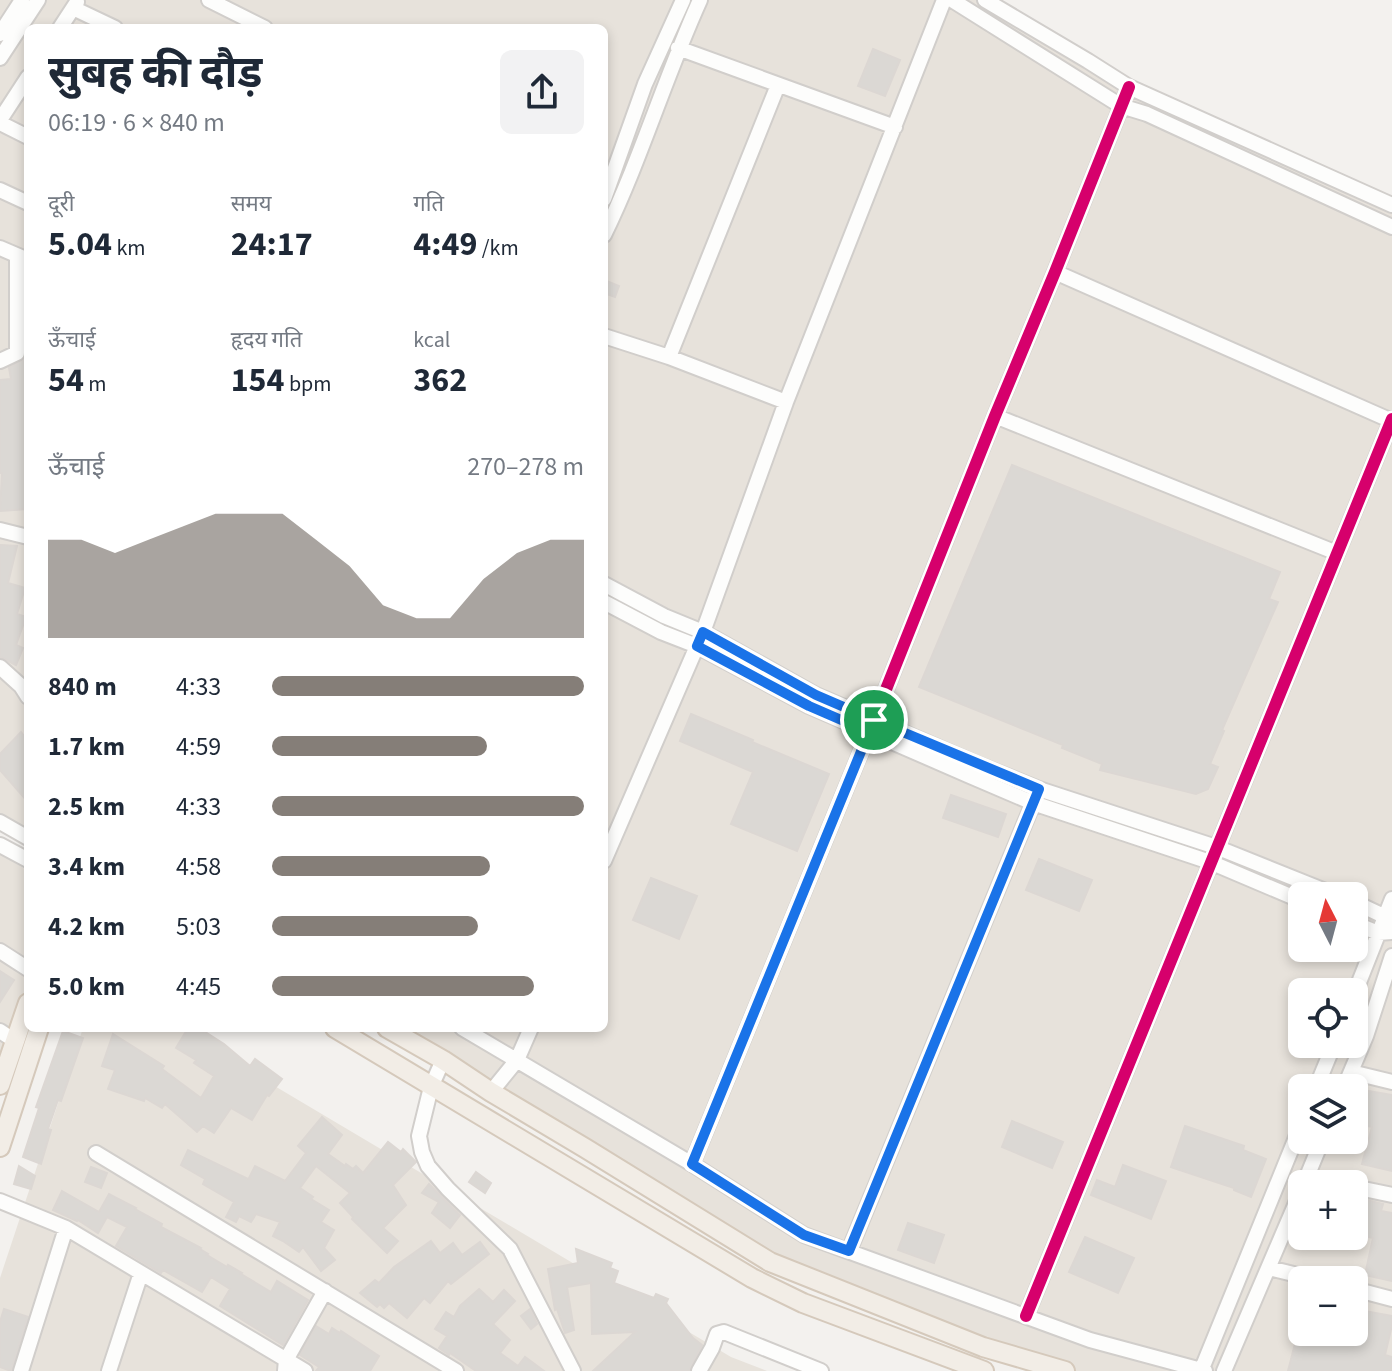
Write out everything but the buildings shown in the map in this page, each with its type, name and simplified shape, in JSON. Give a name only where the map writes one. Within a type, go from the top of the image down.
[{"type":"main road","points":[[0,1085],[8,1036],[24,1010]]},
{"type":"main road","points":[[0,1147],[38,1032]]},
{"type":"main road","points":[[342,1032],[752,1278],[803,1303],[984,1371]]},
{"type":"main road","points":[[394,1032],[770,1262],[983,1347],[1065,1371]]},
{"type":"street","points":[[0,34],[22,0]]},
{"type":"street","points":[[0,58],[38,0]]},
{"type":"street","points":[[209,0],[257,24]]},
{"type":"street","points":[[608,189],[645,84],[683,0]]},
{"type":"street","points":[[608,227],[700,0]]},
{"type":"street","points":[[608,852],[700,639],[786,402],[944,0]]},
{"type":"street","points":[[952,0],[1121,106],[1147,114],[1392,227]]},
{"type":"street","points":[[985,0],[1129,87],[1392,205]]},
{"type":"street","points":[[63,24],[76,4],[108,24]]},
{"type":"street","points":[[678,48],[895,127]]},
{"type":"street","points":[[24,83],[0,122],[24,135]]},
{"type":"street","points":[[669,357],[778,85]]},
{"type":"street","points":[[692,1164],[1129,87]]},
{"type":"street","points":[[0,190],[24,201]]},
{"type":"street","points":[[608,198],[620,202]]},
{"type":"street","points":[[0,248],[23,258],[17,353],[0,361]]},
{"type":"street","points":[[1026,1316],[1392,420],[1055,272]]},
{"type":"street","points":[[608,337],[786,402]]},
{"type":"street","points":[[995,416],[1337,553]]},
{"type":"street","points":[[0,530],[24,536]]},
{"type":"street","points":[[608,586],[700,639],[872,726],[1036,796],[1288,895]]},
{"type":"street","points":[[608,604],[661,632],[700,639]]},
{"type":"street","points":[[0,667],[24,685]]},
{"type":"street","points":[[1036,796],[1216,847],[1303,882]]},
{"type":"street","points":[[849,1251],[1036,796]]},
{"type":"street","points":[[0,822],[24,832]]},
{"type":"street","points":[[0,845],[24,858]]},
{"type":"street","points":[[1362,978],[1385,932],[1392,899]]},
{"type":"street","points":[[1368,908],[1389,918]]},
{"type":"street","points":[[0,951],[24,966]]},
{"type":"street","points":[[1392,958],[1351,1072],[1392,1082]]},
{"type":"street","points":[[469,1032],[692,1164],[804,1235],[1090,1340],[1202,1370],[1289,1154]]},
{"type":"street","points":[[491,1092],[517,1060],[529,1032]]},
{"type":"street","points":[[443,1060],[431,1087],[419,1136],[422,1152],[428,1166],[448,1189],[510,1249],[573,1371]]},
{"type":"street","points":[[96,1153],[456,1371]]},
{"type":"street","points":[[1368,1190],[1392,1195]]},
{"type":"street","points":[[0,1201],[66,1228],[286,1365],[305,1371]]},
{"type":"street","points":[[1224,1371],[1288,1223]]},
{"type":"street","points":[[21,1371],[66,1228]]},
{"type":"street","points":[[1269,1268],[1288,1273]]},
{"type":"street","points":[[109,1371],[141,1273]]},
{"type":"street","points":[[286,1365],[325,1291]]},
{"type":"street","points":[[1368,1293],[1392,1299]]},
{"type":"street","points":[[699,1371],[717,1334],[724,1332],[821,1371]]},
{"type":"shaded area","points":[[0,0],[989,0],[1147,89],[1392,196],[1392,1371],[1048,1371],[785,1276],[385,1032],[608,1032],[608,24],[24,24],[24,839],[0,827]]},
{"type":"shaded area","points":[[0,853],[24,868],[24,1007],[0,1075]]},
{"type":"shaded area","points":[[82,1032],[184,1032],[731,1357],[767,1371],[0,1371],[0,1278]]},
{"type":"cycle path","points":[[692,1164],[1129,87]]},
{"type":"cycle path","points":[[1026,1316],[1392,419]]},
{"type":"route","points":[[874,720],[869,732],[809,706],[697,646],[703,632],[816,695],[874,720],[692,1164],[804,1235],[849,1251],[1039,789],[874,720]]}]
